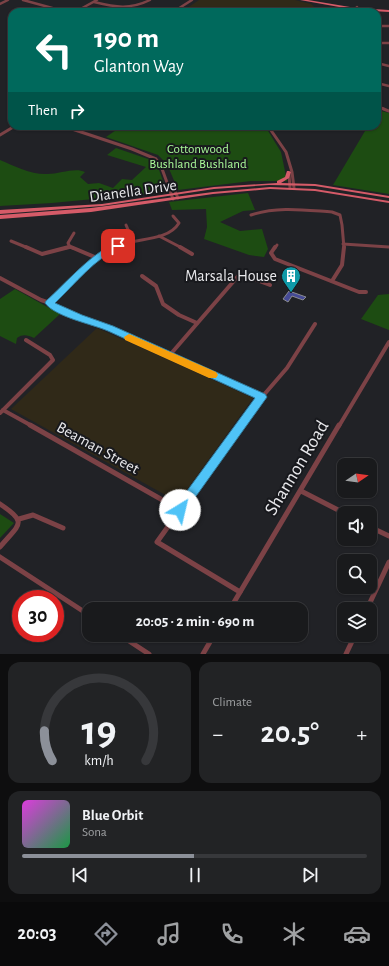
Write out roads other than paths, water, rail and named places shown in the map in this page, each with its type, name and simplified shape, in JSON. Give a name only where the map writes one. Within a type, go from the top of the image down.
[{"type":"main road","points":[[302,0],[346,8]]},
{"type":"main road","points":[[312,0],[321,4]]},
{"type":"main road","points":[[312,0],[349,8]]},
{"type":"main road","points":[[269,184],[285,180],[289,170]]},
{"type":"main road","points":[[293,178],[304,185]]},
{"type":"main road","name":"Dianella Drive","points":[[0,217],[99,210],[233,186],[269,184],[347,194],[389,202]]},
{"type":"main road","name":"Dianella Drive","points":[[0,212],[102,205],[174,196],[304,185],[389,197]]},
{"type":"street","points":[[0,4],[8,0]]},
{"type":"street","points":[[23,0],[52,8]]},
{"type":"street","points":[[83,8],[97,0]]},
{"type":"street","points":[[94,2],[127,8],[139,6],[150,0]]},
{"type":"street","points":[[179,8],[192,0]]},
{"type":"street","points":[[387,110],[389,106]]},
{"type":"street","points":[[74,130],[156,159],[161,166],[169,184],[173,187],[174,196]]},
{"type":"street","points":[[271,130],[284,147],[292,186]]},
{"type":"street","points":[[289,170],[293,178],[292,186]]},
{"type":"street","points":[[251,215],[263,210],[274,209],[332,212],[340,215],[342,219],[343,264],[332,281]]},
{"type":"street","points":[[50,303],[109,249],[133,241],[168,234],[177,227],[179,222],[173,216]]},
{"type":"street","points":[[126,225],[133,241]]},
{"type":"street","points":[[70,247],[68,243],[74,233]]},
{"type":"street","points":[[159,236],[192,254]]},
{"type":"street","points":[[11,241],[42,254],[70,247],[98,258]]},
{"type":"street","points":[[343,244],[389,247]]},
{"type":"street","points":[[277,245],[271,253],[275,259],[359,292],[366,292]]},
{"type":"street","points":[[169,356],[239,275],[247,276],[270,285]]},
{"type":"street","points":[[142,276],[156,286],[163,304],[167,308],[197,323]]},
{"type":"street","points":[[0,278],[78,318],[109,328],[262,397]]},
{"type":"street","points":[[240,592],[157,542],[262,397],[287,368],[315,324]]},
{"type":"street","points":[[1,411],[53,360],[50,355],[26,340]]},
{"type":"street","name":"Shannon Road","points":[[234,602],[389,342]]},
{"type":"street","name":"Beaman Street","points":[[1,411],[180,510]]},
{"type":"street","points":[[301,492],[337,510]]},
{"type":"street","points":[[0,504],[20,519]]},
{"type":"street","points":[[20,519],[33,515],[62,528]]},
{"type":"street","points":[[0,547],[19,524],[20,519]]},
{"type":"street","points":[[377,530],[389,536]]},
{"type":"street","points":[[0,557],[82,610]]},
{"type":"street","points":[[370,602],[389,562]]},
{"type":"street","points":[[131,642],[149,654]]},
{"type":"street","points":[[203,654],[210,642]]},
{"type":"street","points":[[346,654],[352,642]]},
{"type":"place","name":"Marsala House","points":[[291,293]]},
{"type":"park label","name":"Cottonwood Bushland Bushland","points":[[198,156]]}]
